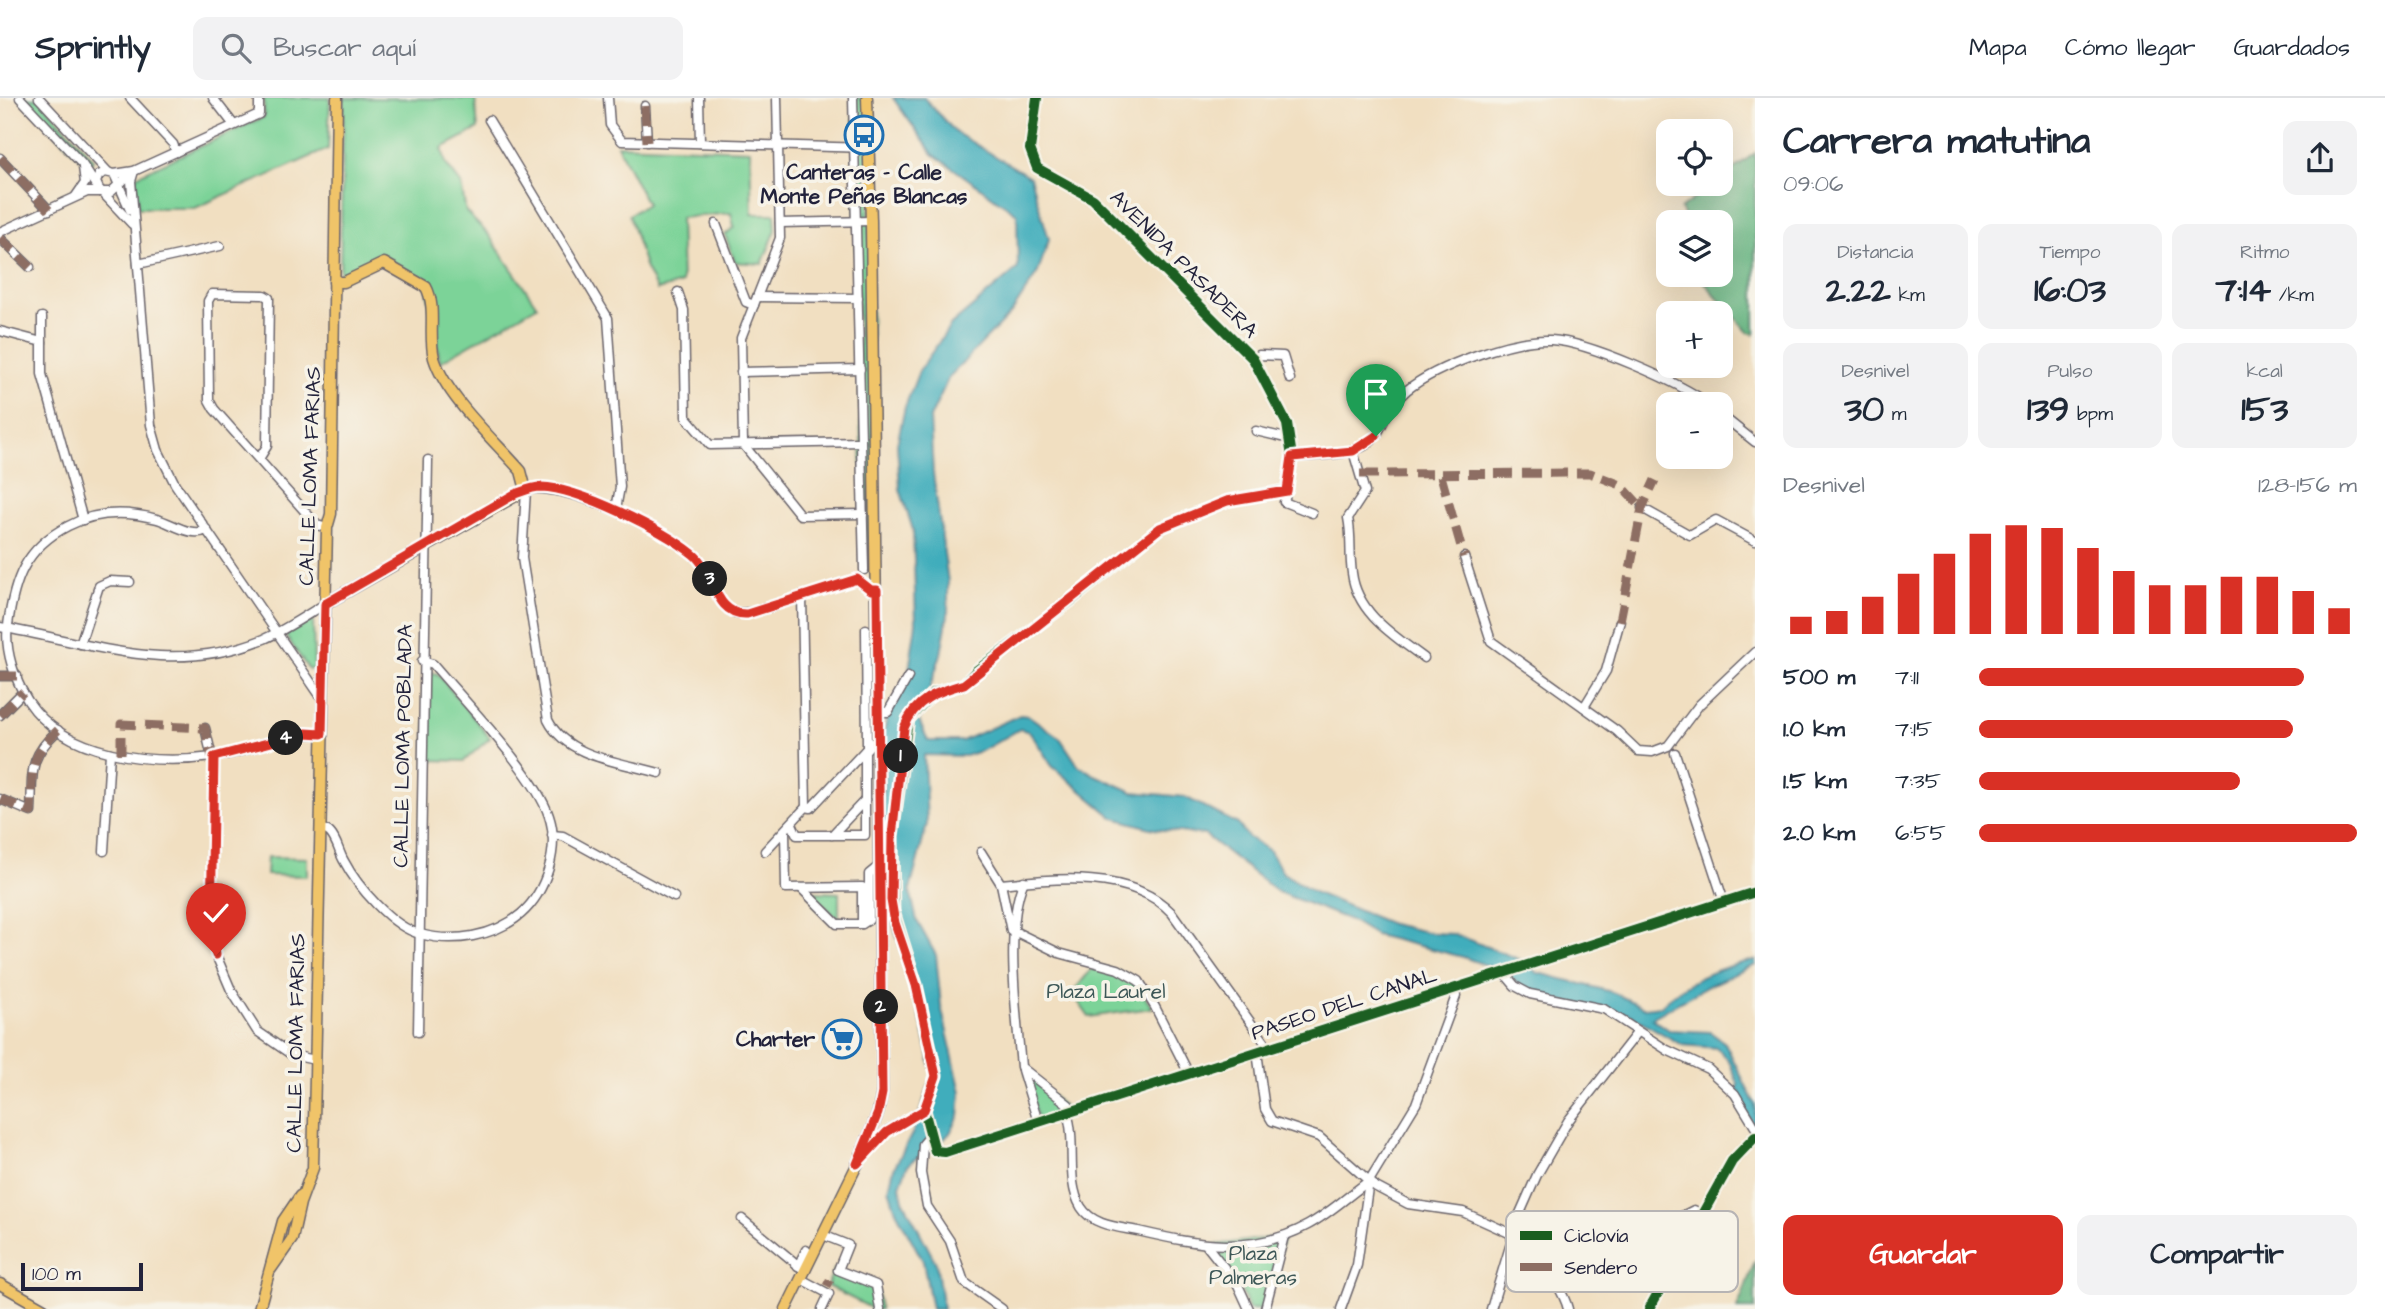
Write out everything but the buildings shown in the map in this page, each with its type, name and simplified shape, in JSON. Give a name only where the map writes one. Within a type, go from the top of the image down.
[{"type":"main road","name":"CALLE LOMA FARIAS","points":[[260,1309],[271,1269],[292,1239],[313,1168],[323,667],[327,528],[331,514],[337,98]]},
{"type":"main road","points":[[786,1309],[801,1272],[857,1164],[878,1113],[882,1093],[877,590],[867,98]]},
{"type":"main road","points":[[325,604],[526,490],[520,471],[452,391],[440,372],[432,347],[430,298],[426,287],[384,263],[344,282],[334,282]]},
{"type":"main road","points":[[1703,1211],[1734,1158],[1755,1137]]},
{"type":"main road","points":[[0,1284],[44,1309]]},
{"type":"main road","points":[[1649,1309],[1658,1292]]},
{"type":"street","points":[[20,98],[82,164],[103,192],[130,212]]},
{"type":"street","points":[[39,98],[111,173],[130,212],[135,230],[154,439],[169,473],[323,700]]},
{"type":"street","points":[[130,98],[176,152]]},
{"type":"street","points":[[213,98],[234,125]]},
{"type":"street","points":[[87,192],[113,191],[117,184],[134,171],[259,114],[259,98]]},
{"type":"street","points":[[608,98],[610,125],[622,141],[869,148]]},
{"type":"street","points":[[699,98],[700,143]]},
{"type":"street","points":[[777,98],[780,238],[741,338],[743,444],[800,515],[863,514]]},
{"type":"street","points":[[659,773],[574,748],[561,739],[548,720],[522,558],[526,490],[550,488],[617,509],[694,554],[730,611],[747,614],[857,579],[864,570],[853,98]]},
{"type":"street","name":"AVENIDA PASADERA","points":[[1037,98],[1030,149],[1037,168],[1093,199],[1253,359],[1287,424],[1292,457],[1287,491]]},
{"type":"street","points":[[645,106],[647,142]]},
{"type":"street","points":[[489,120],[608,318],[620,487],[617,509]]},
{"type":"street","points":[[0,158],[49,210]]},
{"type":"street","points":[[70,200],[85,186],[82,164]]},
{"type":"street","points":[[30,267],[1,234],[87,192],[99,175],[134,171]]},
{"type":"street","points":[[130,212],[131,179],[134,171]]},
{"type":"street","points":[[780,223],[871,221]]},
{"type":"street","points":[[716,224],[746,302],[858,298]]},
{"type":"street","points":[[138,264],[220,246]]},
{"type":"street","points":[[678,292],[684,310],[686,417],[710,445],[861,442]]},
{"type":"street","points":[[259,460],[267,446],[269,299],[264,295],[213,294],[208,301],[207,396],[214,409],[259,460],[317,525],[327,528]]},
{"type":"street","points":[[42,317],[42,374],[83,520]]},
{"type":"street","points":[[0,331],[42,342]]},
{"type":"street","points":[[1292,457],[1353,451],[1376,436],[1392,406],[1417,383],[1474,357],[1520,342],[1552,340],[1578,345],[1679,384],[1691,392]]},
{"type":"street","points":[[1253,359],[1259,355],[1283,356],[1290,379]]},
{"type":"street","points":[[741,372],[860,369]]},
{"type":"street","points":[[1733,424],[1755,442]]},
{"type":"street","points":[[1256,431],[1290,439]]},
{"type":"street","points":[[1353,451],[1365,492],[1349,518],[1353,544],[1352,574],[1374,620],[1424,659]]},
{"type":"street","name":"CALLE LOMA POBLADA","points":[[418,1032],[422,662],[428,460]]},
{"type":"street","points":[[1002,1309],[964,1282],[950,1241],[927,1206],[921,1173],[924,1140],[929,1137],[924,1110],[936,1076],[916,985],[895,923],[891,900],[892,836],[908,719],[933,693],[964,684],[1160,528],[1236,500],[1287,491],[1284,502],[1312,513]]},
{"type":"street","points":[[1642,508],[1690,535],[1716,520],[1755,541]]},
{"type":"street","points":[[207,530],[193,532],[157,519],[128,514],[83,520],[55,533],[27,562],[14,587],[4,628],[8,652],[23,692],[38,713],[58,730],[81,743],[110,753],[164,758],[213,757],[306,733],[322,734]]},
{"type":"street","points":[[1464,557],[1491,641],[1617,731],[1638,751],[1662,751],[1673,742],[1699,705],[1755,652]]},
{"type":"street","points":[[864,570],[876,569]]},
{"type":"street","points":[[857,579],[871,590],[877,590]]},
{"type":"street","points":[[80,644],[99,586],[107,581],[130,582]]},
{"type":"street","points":[[765,851],[806,807],[802,596]]},
{"type":"street","points":[[4,628],[137,656],[169,657],[229,649],[276,632],[325,604]]},
{"type":"street","points":[[1584,707],[1606,671],[1620,621]]},
{"type":"street","points":[[792,824],[797,835],[866,835],[866,629]]},
{"type":"street","points":[[320,829],[331,835],[363,890],[391,916],[419,934],[474,936],[498,929],[514,919],[535,899],[543,885],[552,835],[549,815],[530,781],[433,664],[422,662]]},
{"type":"street","points":[[306,675],[314,680],[319,679],[323,667]]},
{"type":"street","points":[[0,676],[17,676]]},
{"type":"street","points":[[878,712],[888,712],[908,677]]},
{"type":"street","points":[[0,715],[23,692]]},
{"type":"street","points":[[205,728],[213,757],[211,923],[216,955],[231,990],[257,1031],[292,1055],[315,1060]]},
{"type":"street","points":[[0,799],[31,812],[34,759],[40,748],[58,730]]},
{"type":"street","points":[[806,807],[811,808],[872,743],[878,743]]},
{"type":"street","points":[[104,852],[110,753]]},
{"type":"street","points":[[1675,753],[1724,902]]},
{"type":"street","points":[[832,835],[865,800]]},
{"type":"street","points":[[785,831],[786,888],[862,887],[866,922]]},
{"type":"street","points":[[552,835],[563,836],[674,897]]},
{"type":"street","points":[[981,852],[1001,884],[1015,958]]},
{"type":"street","points":[[866,922],[869,874],[880,865]]},
{"type":"street","points":[[1001,884],[1045,879],[1108,884],[1136,890],[1159,901],[1188,934],[1269,1048]]},
{"type":"street","points":[[1024,881],[1016,898],[1014,931],[1021,1068],[1038,1122]]},
{"type":"street","points":[[800,888],[837,924],[866,922]]},
{"type":"street","name":"PASEO DEL CANAL","points":[[929,1137],[935,1151],[945,1152],[1755,892]]},
{"type":"street","points":[[1014,931],[1059,953],[1118,968],[1139,982],[1155,1007],[1189,1074]]},
{"type":"street","points":[[1504,972],[1515,986],[1530,994],[1598,1007],[1637,1032],[1715,1074],[1735,1094],[1755,1127]]},
{"type":"street","points":[[1021,1068],[1069,1105],[1076,1194],[1091,1217],[1107,1224],[1207,1247],[1284,1236],[1311,1223],[1369,1181],[1416,1104],[1456,996],[1454,989]]},
{"type":"street","points":[[1522,1211],[1558,1137],[1637,1032]]},
{"type":"street","points":[[1256,1052],[1269,1118],[1319,1137],[1369,1181],[1408,1205],[1463,1212],[1506,1234]]},
{"type":"street","points":[[857,1164],[887,1132],[924,1110]]},
{"type":"street","points":[[1342,1309],[1357,1265],[1369,1181]]},
{"type":"street","points":[[743,1219],[829,1294],[822,1309]]},
{"type":"street","points":[[823,1234],[848,1245],[838,1270],[876,1285],[880,1309]]},
{"type":"street","points":[[1265,1309],[1284,1236]]},
{"type":"street","points":[[1207,1247],[1238,1285],[1249,1309]]},
{"type":"street","points":[[801,1272],[806,1250]]},
{"type":"street","points":[[1491,1309],[1506,1254]]},
{"type":"street","points":[[1562,1292],[1569,1309]]},
{"type":"green space","points":[[20,98],[39,98],[93,159],[91,163],[87,165]]},
{"type":"green space","points":[[264,98],[330,98],[328,149],[195,208],[138,208],[136,176],[264,117]]},
{"type":"green space","points":[[344,98],[475,99],[478,129],[442,148],[446,164],[461,184],[466,212],[488,234],[537,306],[440,362],[426,282],[402,267],[386,261],[369,265],[344,278],[340,276]]},
{"type":"green space","points":[[853,98],[867,98],[876,569],[864,570]]},
{"type":"green space","points":[[617,145],[750,150],[752,214],[775,214],[776,230],[762,264],[735,262],[725,235],[734,227],[731,213],[680,218],[682,283],[657,290],[646,269],[629,215],[647,204]]},
{"type":"green space","points":[[1755,153],[1755,334],[1748,332],[1733,315],[1733,301],[1721,301],[1709,287],[1733,287],[1733,210],[1680,209],[1698,196],[1733,196],[1733,169]]},
{"type":"green space","points":[[313,618],[314,668],[309,670],[286,636],[288,632]]},
{"type":"green space","points":[[429,672],[438,674],[490,738],[464,761],[428,760],[425,757]]},
{"type":"green space","points":[[267,857],[307,858],[307,876],[266,875]]},
{"type":"green space","points":[[816,892],[839,893],[839,920],[814,895]]},
{"type":"green space","name":"Plaza Laurel","points":[[1095,965],[1132,976],[1152,1008],[1089,1017],[1072,993]]},
{"type":"green space","points":[[1026,1074],[1071,1112],[1038,1122]]},
{"type":"green space","name":"Plaza Palmeras","points":[[1284,1236],[1265,1309],[1249,1309],[1242,1292],[1207,1246]]},
{"type":"green space","points":[[1755,1261],[1755,1309],[1737,1309]]},
{"type":"green space","points":[[834,1269],[876,1285],[880,1309],[873,1309],[827,1286]]},
{"type":"water","points":[[893,98],[924,98],[955,132],[1030,177],[1049,239],[1038,272],[1012,312],[949,377],[930,418],[933,473],[948,582],[948,615],[941,654],[919,721],[928,741],[962,741],[1020,715],[1029,716],[1060,738],[1078,765],[1095,775],[1133,792],[1185,797],[1238,824],[1248,837],[1270,851],[1283,873],[1316,893],[1391,924],[1431,933],[1454,934],[1531,964],[1535,972],[1612,992],[1645,1008],[1661,1006],[1681,989],[1704,976],[1728,966],[1755,960],[1755,965],[1710,985],[1652,1018],[1669,1030],[1710,1032],[1725,1043],[1755,1104],[1755,1127],[1735,1094],[1738,1084],[1729,1061],[1717,1048],[1682,1045],[1627,1013],[1610,1012],[1530,994],[1505,972],[1463,957],[1375,935],[1350,920],[1278,892],[1205,835],[1154,829],[1114,818],[1052,766],[1030,732],[1020,729],[983,750],[965,756],[924,755],[927,824],[910,890],[917,921],[936,955],[941,1006],[961,1092],[959,1116],[950,1133],[936,1148],[913,1160],[907,1167],[900,1186],[903,1200],[936,1263],[943,1309],[932,1309],[923,1261],[896,1211],[889,1189],[894,1168],[913,1132],[933,1075],[914,987],[892,922],[885,920],[882,743],[888,712],[908,677],[916,623],[913,530],[900,489],[897,444],[905,407],[919,371],[951,325],[1018,268],[1017,214],[933,154]]},
{"type":"marked path","points":[[645,106],[647,142]]},
{"type":"marked path","points":[[0,158],[49,210]]},
{"type":"marked path","points":[[0,238],[30,267]]},
{"type":"marked path","points":[[1360,474],[1590,473],[1621,485],[1642,508]]},
{"type":"marked path","points":[[1441,476],[1464,557]]},
{"type":"marked path","points":[[1620,621],[1642,508],[1655,480]]},
{"type":"marked path","points":[[0,676],[17,676]]},
{"type":"marked path","points":[[0,715],[23,692]]},
{"type":"marked path","points":[[121,754],[121,724],[205,728],[212,757]]},
{"type":"marked path","points":[[0,799],[31,812],[32,776],[36,758],[58,730]]},
{"type":"marked path","points":[[827,1286],[830,1280]]},
{"type":"cycle path","points":[[1037,98],[1030,149],[1037,168],[1093,199],[1253,359],[1287,424],[1292,457],[1287,490],[1227,501],[1160,528],[1072,600],[977,670],[964,684],[933,693],[908,719],[892,836],[893,911],[916,985],[936,1075],[924,1110],[935,1151],[945,1152],[1755,892]]},
{"type":"cycle path","points":[[1704,1211],[1732,1161],[1755,1137]]},
{"type":"cycle path","points":[[1649,1309],[1659,1292]]},
{"type":"place","name":"Canteras - Calle Monte Peñas Blancas","points":[[864,135]]},
{"type":"place","name":"Charter","points":[[842,1039]]},
{"type":"route","points":[[216,955],[211,933],[214,757],[306,733],[322,734],[325,604],[515,494],[536,487],[550,488],[619,510],[694,554],[723,604],[735,613],[747,614],[857,579],[871,590],[877,590],[882,1093],[878,1113],[857,1164],[887,1132],[924,1110],[936,1076],[916,985],[895,923],[891,900],[892,836],[904,728],[911,714],[933,693],[964,684],[977,670],[1072,600],[1160,528],[1227,501],[1287,491],[1292,457],[1353,451],[1376,436]]}]
